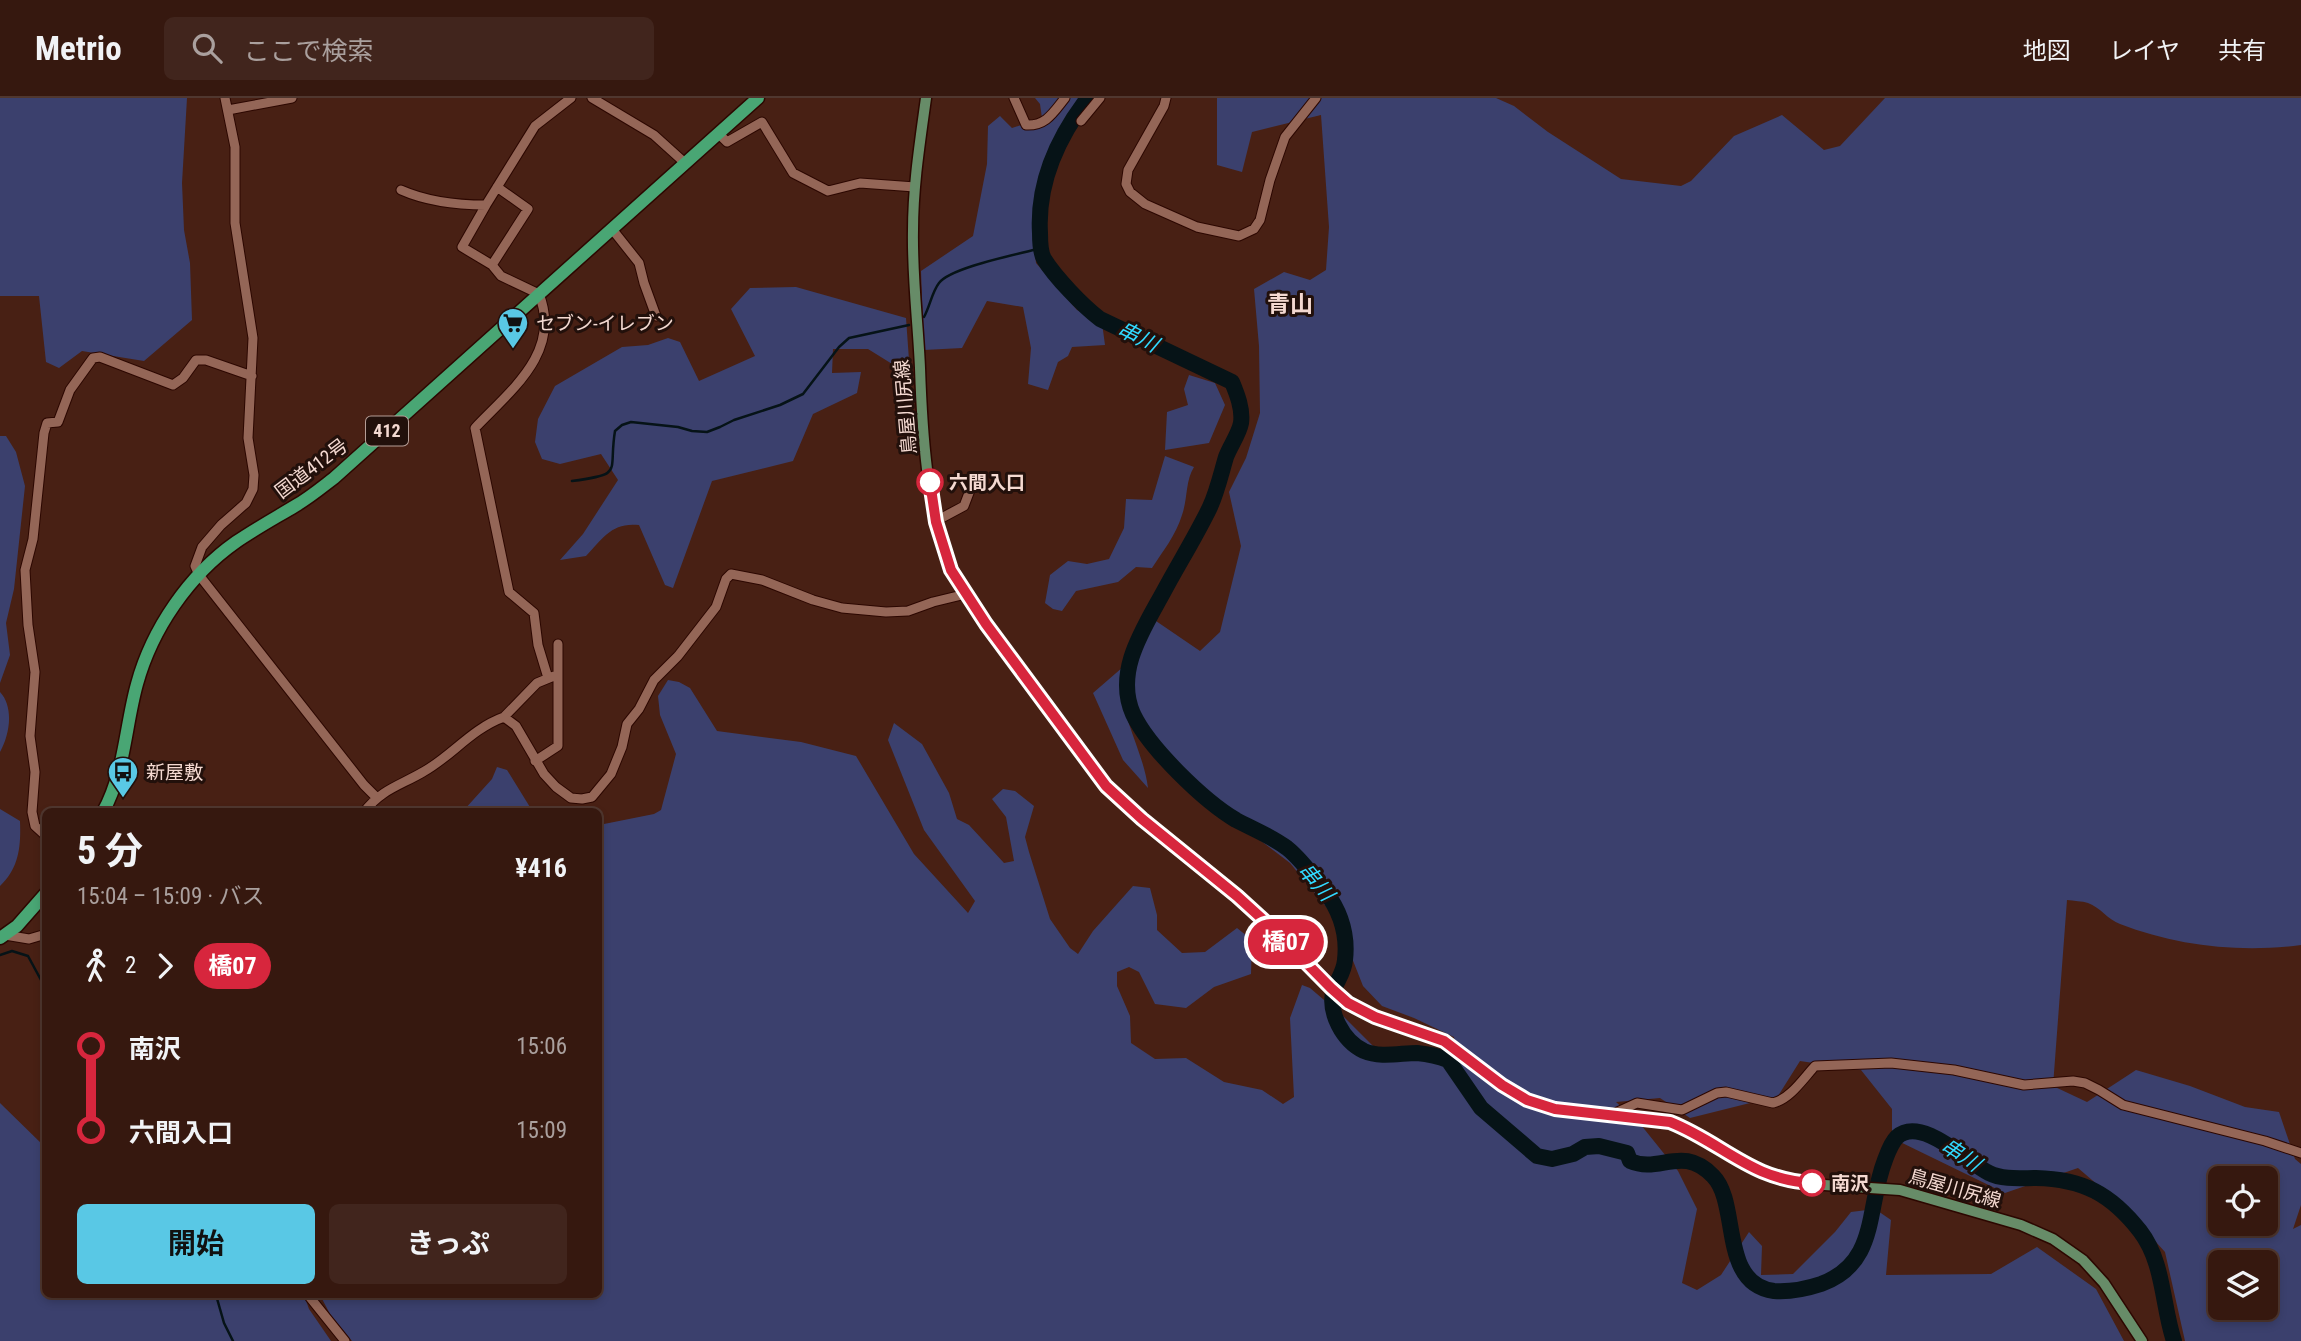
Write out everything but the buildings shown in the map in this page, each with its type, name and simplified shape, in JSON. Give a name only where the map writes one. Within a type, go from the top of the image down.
[{"type":"highway","name":"国道412号","points":[[105,808],[119,775],[137,685],[145,662],[173,606],[199,575],[234,543],[297,505],[334,478],[758,98]]},
{"type":"highway","points":[[3,937],[42,898]]},
{"type":"main road","name":"鳥屋川尻線","points":[[926,98],[915,187],[913,290],[920,393],[936,522],[951,570],[966,594],[1106,786],[1142,819],[1237,896],[1348,1003],[1375,1017],[1444,1041],[1502,1085],[1527,1100],[1555,1109],[1670,1122],[1684,1127],[1772,1177],[1794,1182],[1900,1190],[2021,1225],[2053,1240],[2082,1260],[2105,1283],[2143,1341]]},
{"type":"street","points":[[225,98],[235,147],[235,223],[253,338],[248,438],[254,475],[253,489],[246,503],[222,524],[202,547],[195,566],[199,575],[376,797]]},
{"type":"street","points":[[228,110],[292,98]]},
{"type":"street","points":[[553,677],[538,645],[534,613],[509,592],[475,428],[533,366],[543,342],[545,310],[539,294],[501,276],[492,265],[462,247],[535,126],[570,98]]},
{"type":"street","points":[[592,98],[654,135],[685,163]]},
{"type":"street","points":[[1014,98],[1026,125],[1036,126],[1045,122],[1065,98]]},
{"type":"street","points":[[1081,121],[1100,98]]},
{"type":"street","points":[[1166,98],[1128,170],[1126,184],[1130,192],[1138,200],[1197,227],[1239,236],[1254,229],[1260,220],[1284,137],[1316,98]]},
{"type":"street","points":[[718,133],[727,142],[762,122],[793,173],[828,191],[860,183],[915,187]]},
{"type":"street","points":[[492,265],[528,209],[497,187]]},
{"type":"street","points":[[401,190],[455,205],[486,205]]},
{"type":"street","points":[[612,229],[639,263],[656,316]]},
{"type":"street","points":[[42,832],[35,826],[32,812],[35,772],[30,736],[35,671],[28,625],[25,570],[33,539],[47,423],[58,422],[70,390],[93,358],[100,357],[173,385],[183,378],[196,360],[206,360],[252,376]]},
{"type":"street","points":[[936,522],[964,506],[975,477]]},
{"type":"street","points":[[504,717],[516,726],[544,775],[571,798],[592,797],[611,774],[622,747],[627,724],[639,709],[654,680],[678,656],[716,607],[726,579],[731,574],[762,580],[842,608],[886,612],[908,611],[933,601],[966,594]]},
{"type":"street","points":[[536,761],[558,746],[553,677],[558,643]]},
{"type":"street","points":[[367,808],[376,797],[424,772],[466,738],[492,721],[504,717],[537,683],[553,677]]},
{"type":"street","points":[[3,937],[29,939],[42,935]]},
{"type":"street","points":[[1613,1114],[1637,1103],[1682,1110],[1717,1093],[1726,1092],[1779,1102],[1815,1066],[1891,1063],[1954,1070],[2024,1086],[2073,1081],[2085,1083],[2123,1105],[2265,1141],[2301,1153]]},
{"type":"street","points":[[309,1298],[345,1341]]},
{"type":"shaded area","points":[[0,98],[187,98],[182,183],[184,230],[190,263],[192,320],[144,361],[82,351],[59,368],[46,362],[39,296],[0,296]]},
{"type":"shaded area","points":[[1035,98],[1088,98],[1046,155],[1032,220],[1036,263],[1077,310],[1102,323],[1105,345],[1072,347],[1068,356],[1058,362],[1048,390],[1028,384],[1031,348],[1023,307],[987,301],[962,348],[924,350],[921,271],[973,236],[987,164],[988,126],[1000,116],[1012,128],[1042,118],[1040,104]]},
{"type":"shaded area","points":[[1217,98],[1496,98],[1514,106],[1548,132],[1621,179],[1681,186],[1691,181],[1734,136],[1782,115],[1824,150],[1840,146],[1885,98],[2301,98],[2301,945],[2232,948],[2164,938],[2120,924],[2092,905],[2067,900],[2053,1086],[2087,1102],[2136,1070],[2190,1086],[2245,1107],[2279,1112],[2295,1159],[2301,1164],[2301,1205],[2293,1229],[2301,1225],[2301,1341],[2185,1341],[2165,1252],[2127,1210],[2078,1168],[2005,1193],[1892,1138],[1892,1109],[1861,1070],[1800,1061],[1778,1096],[1690,1118],[1660,1098],[1616,1102],[1641,1125],[1678,1171],[1697,1209],[1682,1283],[1697,1290],[1721,1275],[1749,1232],[1762,1246],[1761,1275],[1793,1274],[1851,1212],[1875,1209],[1891,1220],[1886,1275],[1991,1274],[2037,1247],[2096,1289],[2124,1341],[352,1341],[330,1314],[322,1298],[602,1298],[602,824],[654,814],[661,810],[676,754],[660,715],[658,696],[668,680],[690,688],[717,731],[801,742],[856,756],[914,854],[968,913],[975,901],[924,830],[888,740],[894,723],[922,744],[949,793],[957,819],[969,825],[1004,863],[1014,861],[1006,817],[992,799],[1003,789],[1015,791],[1034,806],[1025,837],[1029,852],[1050,919],[1070,948],[1078,954],[1093,931],[1133,886],[1150,888],[1157,915],[1157,930],[1182,953],[1205,952],[1237,928],[1252,940],[1251,974],[1214,987],[1186,1008],[1155,1004],[1139,972],[1129,967],[1117,972],[1117,986],[1130,1016],[1131,1043],[1155,1059],[1186,1058],[1224,1082],[1262,1090],[1283,1104],[1294,1097],[1290,1018],[1302,985],[1310,988],[1344,1017],[1377,1050],[1458,1063],[1454,1037],[1382,1006],[1363,986],[1337,920],[1290,863],[1248,831],[1225,818],[1181,781],[1166,764],[1157,761],[1141,741],[1132,678],[1141,647],[1156,621],[1200,651],[1220,632],[1241,546],[1229,492],[1246,458],[1260,413],[1259,346],[1254,289],[1284,272],[1310,280],[1326,270],[1329,227],[1321,115],[1252,132],[1242,172],[1217,165]]},
{"type":"shaded area","points":[[796,287],[906,318],[909,360],[897,367],[868,349],[833,349],[832,373],[861,372],[857,393],[813,414],[793,461],[712,481],[673,588],[665,585],[639,525],[615,529],[603,537],[586,556],[560,560],[583,534],[618,480],[601,454],[560,464],[542,459],[535,442],[538,419],[555,386],[622,347],[648,345],[668,338],[680,342],[699,381],[755,356],[731,309],[750,288]]},
{"type":"shaded area","points":[[1189,375],[1215,383],[1225,405],[1209,443],[1165,450],[1167,412],[1188,405],[1184,389]]},
{"type":"shaded area","points":[[0,436],[6,436],[16,452],[25,486],[14,589],[6,623],[10,655],[0,683]]},
{"type":"shaded area","points":[[1165,456],[1194,467],[1179,522],[1152,568],[1136,567],[1118,582],[1076,591],[1062,611],[1045,603],[1050,575],[1068,561],[1087,564],[1109,559],[1124,528],[1126,499],[1152,500]]},
{"type":"shaded area","points":[[1123,667],[1122,697],[1148,788],[1123,760],[1093,693]]},
{"type":"shaded area","points":[[0,692],[7,705],[9,721],[0,752]]},
{"type":"shaded area","points":[[497,767],[507,770],[531,808],[466,808],[492,779]]},
{"type":"shaded area","points":[[0,809],[20,821],[20,831],[15,864],[0,886]]},
{"type":"shaded area","points":[[0,1103],[42,1144],[42,1298],[305,1298],[309,1309],[331,1341],[0,1341]]},
{"type":"waterway","name":"串川","points":[[1088,98],[1067,129],[1046,179],[1040,214],[1040,246],[1044,259],[1070,291],[1100,319],[1232,382],[1241,412],[1240,427],[1226,457],[1210,507],[1134,650],[1129,666],[1128,698],[1141,728],[1178,773],[1236,820],[1287,848],[1331,899],[1342,924],[1346,950],[1343,968],[1334,989],[1333,1007],[1338,1025],[1349,1040],[1370,1053],[1417,1053],[1448,1060],[1481,1108],[1537,1156],[1552,1159],[1573,1154],[1585,1147],[1599,1146],[1627,1153],[1630,1161],[1641,1164],[1681,1161],[1702,1167],[1713,1176],[1721,1188],[1738,1259],[1745,1274],[1757,1285],[1774,1291],[1798,1290],[1821,1284],[1840,1275],[1853,1263],[1868,1232],[1879,1178],[1889,1151],[1897,1137],[1907,1132],[1931,1136],[1989,1173],[2000,1177],[2053,1179],[2082,1185],[2118,1207],[2148,1243],[2158,1270],[2174,1341]]},
{"type":"waterway","points":[[924,317],[939,283],[946,277],[971,266],[1041,248]]},
{"type":"waterway","points":[[572,481],[600,476],[611,469],[615,431],[622,425],[631,422],[707,432],[803,394],[849,338],[909,325]]},
{"type":"waterway","points":[[0,955],[12,951],[28,956],[42,980]]},
{"type":"waterway","points":[[217,1298],[233,1341]]},
{"type":"bus line","name":"橋07","points":[[930,482],[936,522],[951,570],[986,624],[1080,754],[1106,786],[1142,819],[1237,896],[1348,1003],[1375,1017],[1444,1041],[1502,1085],[1527,1100],[1555,1109],[1670,1122],[1684,1127],[1772,1177],[1812,1183]]},
{"type":"place","name":"セブン-イレブン","points":[[513,350]]},
{"type":"place","name":"六間入口","points":[[930,482]]},
{"type":"place","name":"新屋敷","points":[[123,799]]},
{"type":"place","name":"南沢","points":[[1812,1183]]},
{"type":"district","name":"青山","points":[[1290,304]]}]
